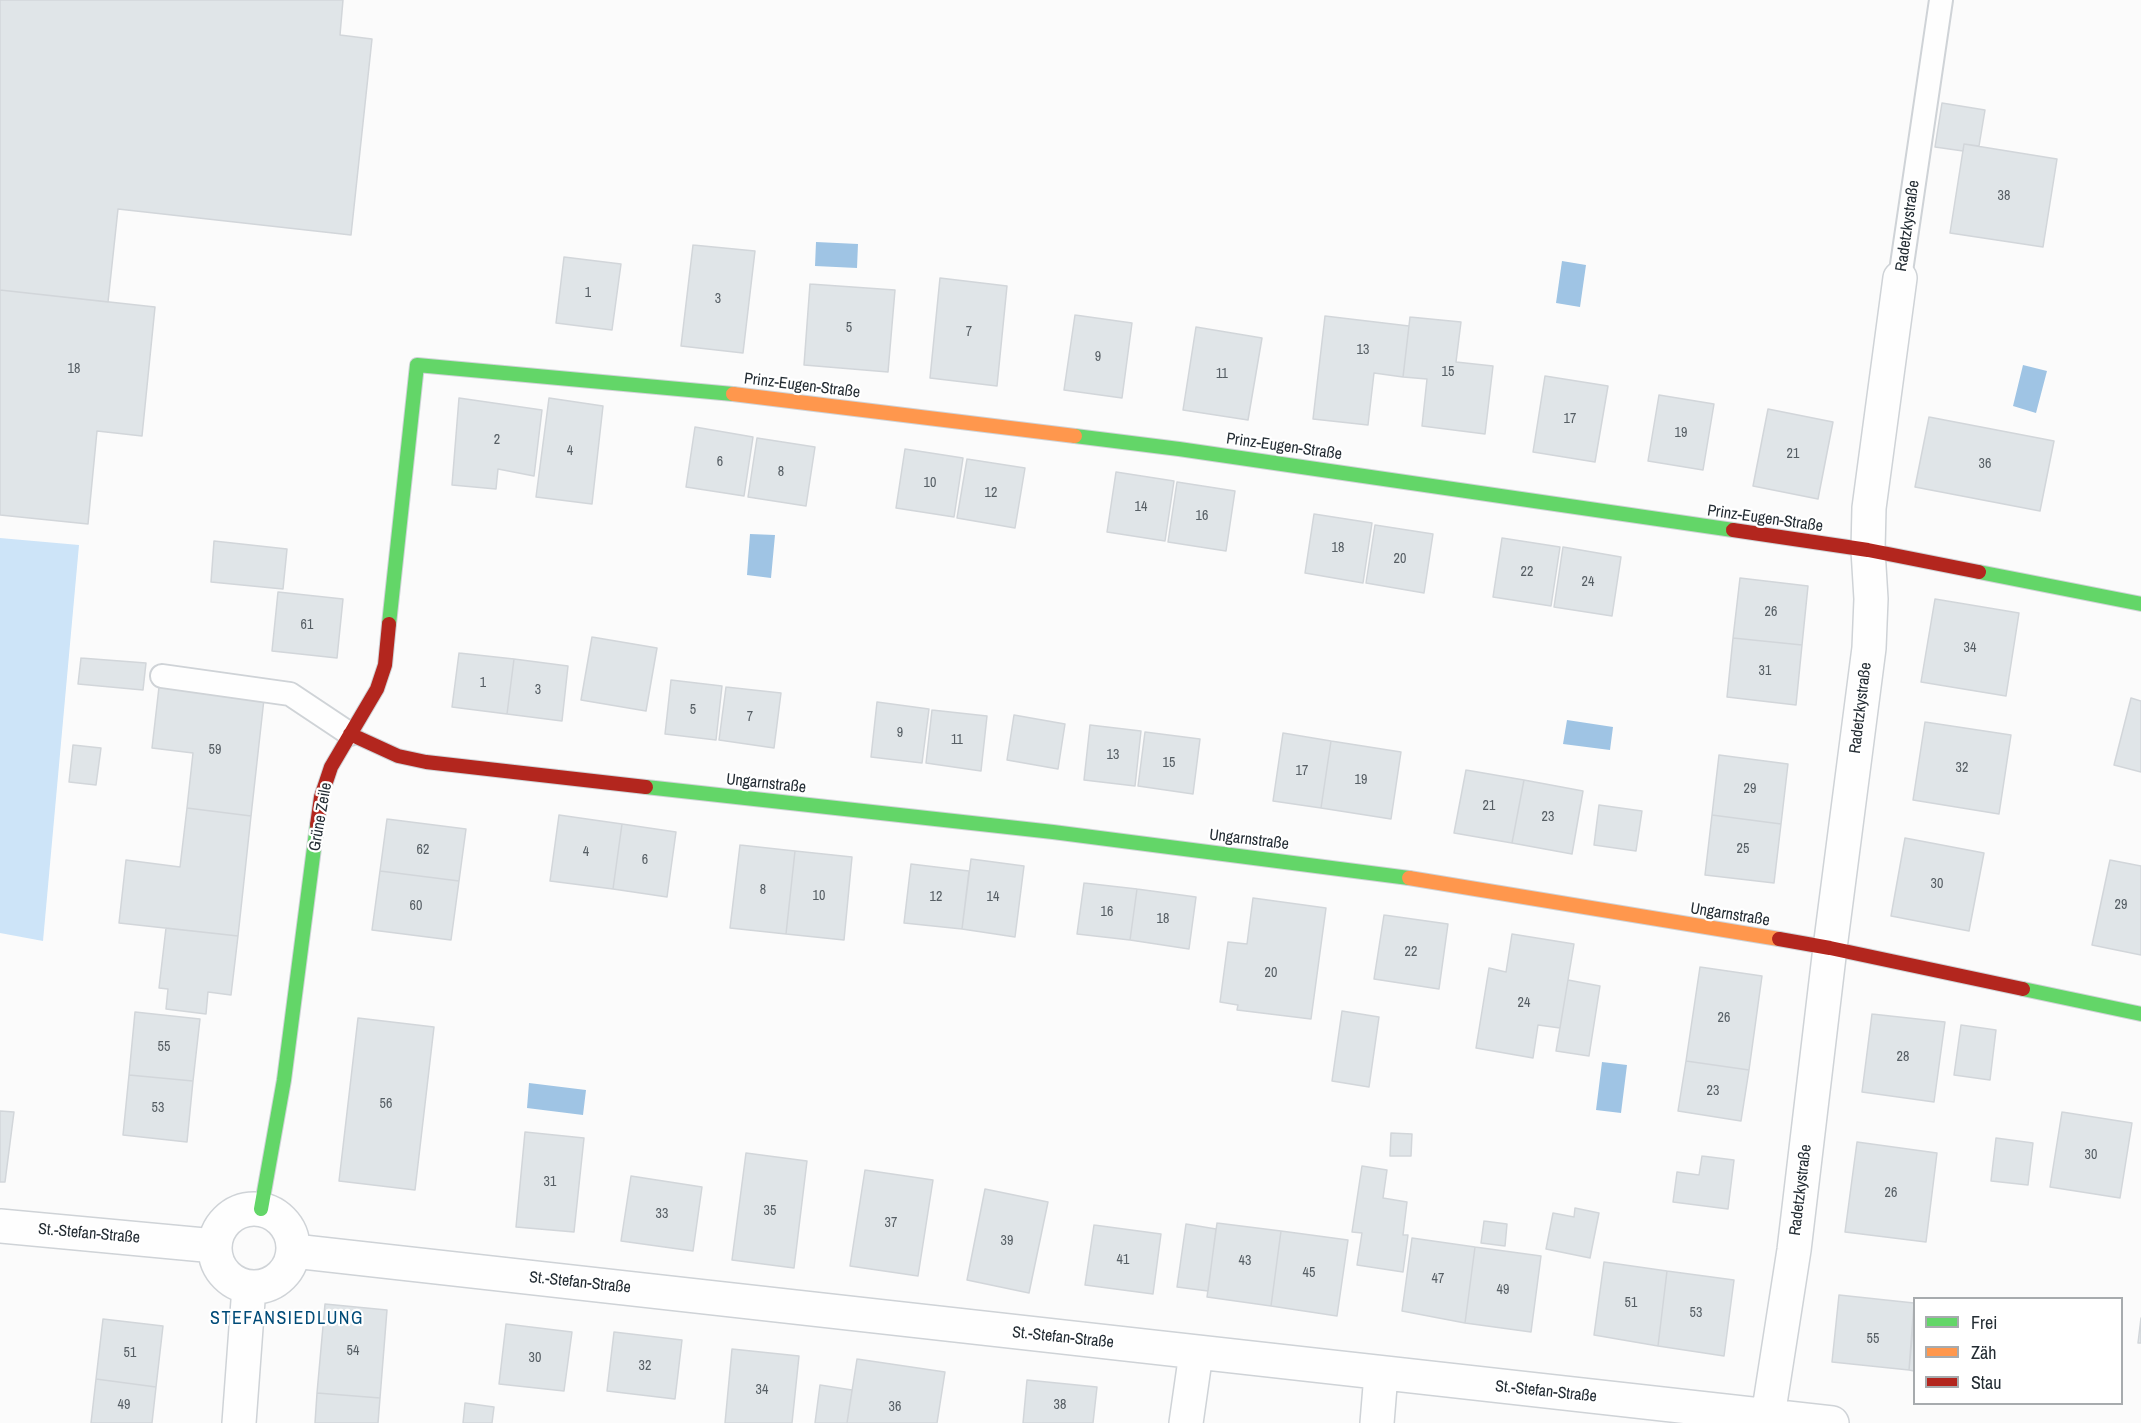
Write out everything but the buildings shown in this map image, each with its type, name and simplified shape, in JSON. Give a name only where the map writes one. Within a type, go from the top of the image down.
[{"type":"street","name":"Radetzkystraße","points":[[1768,1416],[1794,1250],[1869,648],[1871,599],[1868,550],[1869,508],[1900,278]]},
{"type":"street","name":"Prinz-Eugen-Straße","points":[[417,365],[741,395],[1179,448],[1868,550],[2141,604]]},
{"type":"street","name":"Grüne Zeile","points":[[261,1209],[284,1080],[321,797],[331,767],[377,689],[386,665],[417,365]]},
{"type":"street","name":"Ungarnstraße","points":[[350,734],[398,756],[426,762],[1053,832],[1374,872],[1830,948],[2141,1014]]},
{"type":"street","points":[[261,1209],[279,1216],[290,1232],[294,1251],[287,1270],[270,1284],[249,1287],[232,1280],[219,1265],[215,1246],[222,1225],[239,1211],[261,1209]]},
{"type":"street","name":"St.-Stefan-Straße","points":[[0,1226],[215,1246]]},
{"type":"street","name":"St.-Stefan-Straße","points":[[294,1251],[1832,1423]]},
{"type":"street","points":[[239,1423],[249,1287]]},
{"type":"street","points":[[1186,1423],[1196,1353]]},
{"type":"street","points":[[1377,1423],[1381,1374]]},
{"type":"lane","name":"Radetzkystraße","points":[[1900,278],[1941,0]]},
{"type":"lane","points":[[162,676],[290,694],[350,734]]},
{"type":"shaded area","points":[[816,242],[858,244],[857,268],[815,266]]},
{"type":"shaded area","points":[[1562,261],[1586,265],[1580,307],[1556,303]]},
{"type":"shaded area","points":[[2023,365],[2047,371],[2036,413],[2013,406]]},
{"type":"shaded area","points":[[750,534],[775,535],[771,578],[747,575]]},
{"type":"shaded area","points":[[0,538],[79,545],[43,941],[0,933]]},
{"type":"shaded area","points":[[1567,720],[1613,727],[1610,750],[1563,744]]},
{"type":"shaded area","points":[[1602,1062],[1627,1065],[1621,1113],[1596,1110]]},
{"type":"shaded area","points":[[529,1083],[586,1090],[583,1115],[527,1108]]},
{"type":"traffic: fast","points":[[389,624],[417,365],[733,394]]},
{"type":"traffic: fast","points":[[1075,436],[1179,449],[1733,530]]},
{"type":"traffic: fast","points":[[1979,572],[2141,604]]},
{"type":"traffic: fast","points":[[646,787],[1053,832],[1409,878]]},
{"type":"traffic: fast","points":[[261,1209],[284,1080],[317,825]]},
{"type":"traffic: fast","points":[[2023,989],[2141,1014]]},
{"type":"traffic: slow","points":[[733,394],[1075,436]]},
{"type":"traffic: slow","points":[[1409,878],[1779,939]]},
{"type":"traffic: jam","points":[[1733,530],[1868,550],[1979,572]]},
{"type":"traffic: jam","points":[[317,825],[321,797],[331,767],[377,689],[385,665],[389,624]]},
{"type":"traffic: jam","points":[[350,734],[398,756],[426,762],[646,787]]},
{"type":"traffic: jam","points":[[1779,939],[2023,989]]},
{"type":"district","name":"STEFANSIEDLUNG","points":[[287,1319]]}]
